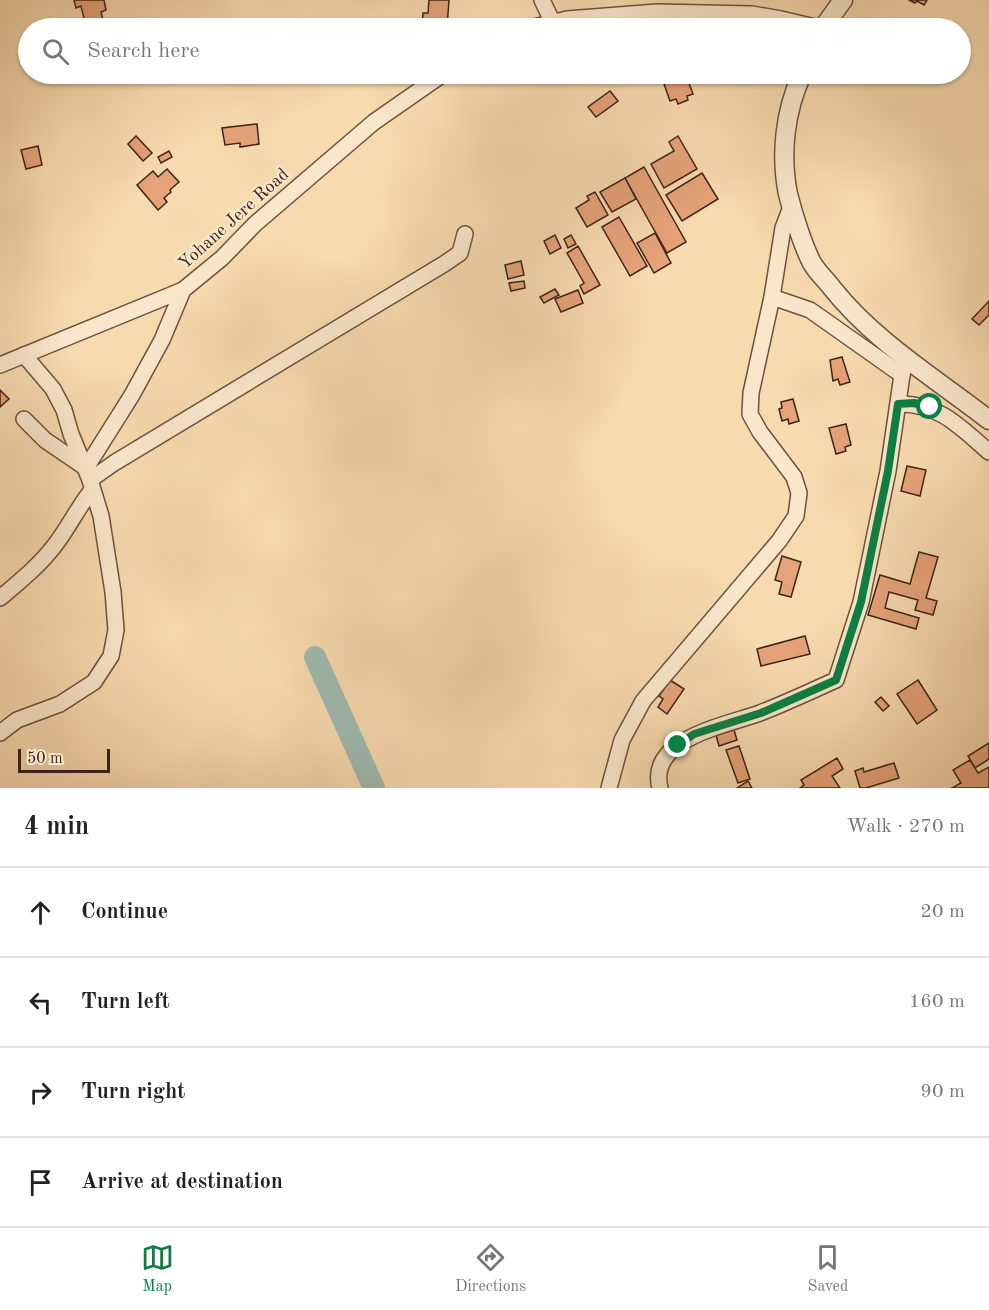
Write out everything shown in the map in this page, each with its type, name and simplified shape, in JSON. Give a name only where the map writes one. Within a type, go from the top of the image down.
[{"type":"street","points":[[542,0],[551,18]]},
{"type":"street","points":[[829,18],[843,0]]},
{"type":"street","points":[[586,18],[642,13],[718,13],[775,18]]},
{"type":"street","name":"Yohane Jere Road","points":[[90,479],[162,340],[183,290],[374,122],[429,84]]},
{"type":"street","points":[[798,84],[785,137],[785,173],[791,207],[812,264],[848,309],[904,367]]},
{"type":"street","points":[[609,788],[622,740],[643,701],[779,540],[795,516],[799,493],[794,477],[760,432],[750,414],[751,393],[772,297],[783,228],[791,207]]},
{"type":"street","points":[[0,598],[55,545],[80,506],[90,479],[444,264],[460,253],[465,234]]},
{"type":"street","points":[[0,365],[183,290]]},
{"type":"street","points":[[772,297],[810,310],[989,420]]},
{"type":"street","points":[[0,733],[17,720],[60,704],[94,682],[111,656],[116,630],[113,592],[101,516],[90,479],[64,410],[53,389],[24,356]]},
{"type":"street","points":[[660,788],[658,779],[661,766],[678,745],[694,734],[761,713],[836,680],[861,602],[888,471],[904,367]]},
{"type":"street","points":[[898,404],[914,403],[930,407],[949,418],[989,452]]},
{"type":"street","points":[[24,419],[90,479]]},
{"type":"building","points":[[74,0],[104,0],[106,10],[101,12],[102,18],[84,18],[81,6],[76,8]]},
{"type":"building","points":[[429,0],[449,0],[448,18],[423,18],[423,13],[428,13]]},
{"type":"building","points":[[909,0],[927,0],[924,5]]},
{"type":"building","points":[[664,84],[689,84],[693,94],[687,96],[688,100],[678,104],[676,99],[670,101]]},
{"type":"building","points":[[610,91],[618,101],[596,117],[588,107]]},
{"type":"building","points":[[257,124],[259,144],[240,147],[240,143],[225,145],[222,128]]},
{"type":"building","points":[[136,136],[152,153],[143,161],[128,144]]},
{"type":"building","points":[[678,136],[697,169],[664,188],[651,164],[674,151],[669,142]]},
{"type":"building","points":[[38,146],[42,165],[26,169],[21,150]]},
{"type":"building","points":[[169,151],[172,157],[161,163],[158,157]]},
{"type":"building","points":[[644,167],[686,242],[667,253],[625,178]]},
{"type":"building","points":[[167,169],[179,182],[164,198],[167,202],[158,210],[137,185],[153,171],[158,177]]},
{"type":"building","points":[[702,173],[718,199],[682,221],[666,195]]},
{"type":"building","points":[[625,178],[636,199],[612,212],[600,192]]},
{"type":"building","points":[[595,192],[608,215],[587,227],[576,208],[589,200],[587,196]]},
{"type":"building","points":[[619,217],[647,266],[630,276],[602,227]]},
{"type":"building","points":[[655,233],[671,263],[654,273],[637,243]]},
{"type":"building","points":[[555,235],[561,248],[550,254],[544,241]]},
{"type":"building","points":[[571,235],[576,244],[568,248],[564,239]]},
{"type":"building","points":[[578,246],[600,285],[584,294],[580,286],[584,283],[567,253]]},
{"type":"building","points":[[521,261],[524,275],[508,279],[505,265]]},
{"type":"building","points":[[524,281],[525,288],[511,291],[509,283]]},
{"type":"building","points":[[555,289],[559,295],[544,303],[540,297]]},
{"type":"building","points":[[578,290],[583,303],[561,312],[555,299]]},
{"type":"building","points":[[989,301],[989,315],[979,325],[972,319]]},
{"type":"building","points":[[842,357],[850,382],[840,385],[838,379],[833,381],[830,360]]},
{"type":"building","points":[[0,390],[9,399],[0,407]]},
{"type":"building","points":[[793,399],[799,421],[789,424],[788,419],[782,421],[779,409],[782,408],[781,402]]},
{"type":"building","points":[[846,424],[851,445],[845,447],[846,451],[836,454],[829,428]]},
{"type":"building","points":[[907,466],[926,470],[920,496],[901,491]]},
{"type":"building","points":[[919,552],[938,557],[926,598],[937,601],[933,615],[915,610],[918,600],[889,592],[885,608],[919,618],[916,629],[868,615],[880,575],[910,584]]},
{"type":"building","points":[[782,556],[801,562],[791,597],[779,594],[782,582],[775,580]]},
{"type":"building","points":[[805,636],[810,654],[761,666],[757,649]]},
{"type":"building","points":[[670,680],[684,689],[667,714],[658,707],[663,699],[659,696]]},
{"type":"building","points":[[918,680],[937,710],[917,724],[897,694]]},
{"type":"building","points":[[881,697],[889,706],[883,711],[875,702]]},
{"type":"building","points":[[734,730],[737,740],[719,746],[716,735]]},
{"type":"building","points":[[989,743],[989,759],[975,768],[968,756]]},
{"type":"building","points":[[739,746],[750,779],[738,783],[726,750]]},
{"type":"building","points":[[837,758],[843,769],[832,776],[840,788],[800,788],[804,785],[801,780]]},
{"type":"building","points":[[970,760],[978,773],[989,767],[989,788],[952,788],[961,783],[953,770]]},
{"type":"building","points":[[894,763],[899,778],[860,788],[855,771],[863,768],[864,772]]},
{"type":"building","points":[[748,781],[752,788],[737,788]]},
{"type":"waterway","points":[[315,657],[374,788]]},
{"type":"route","points":[[678,745],[694,734],[761,713],[836,680],[861,602],[888,471],[898,404],[914,403],[930,407]]}]
